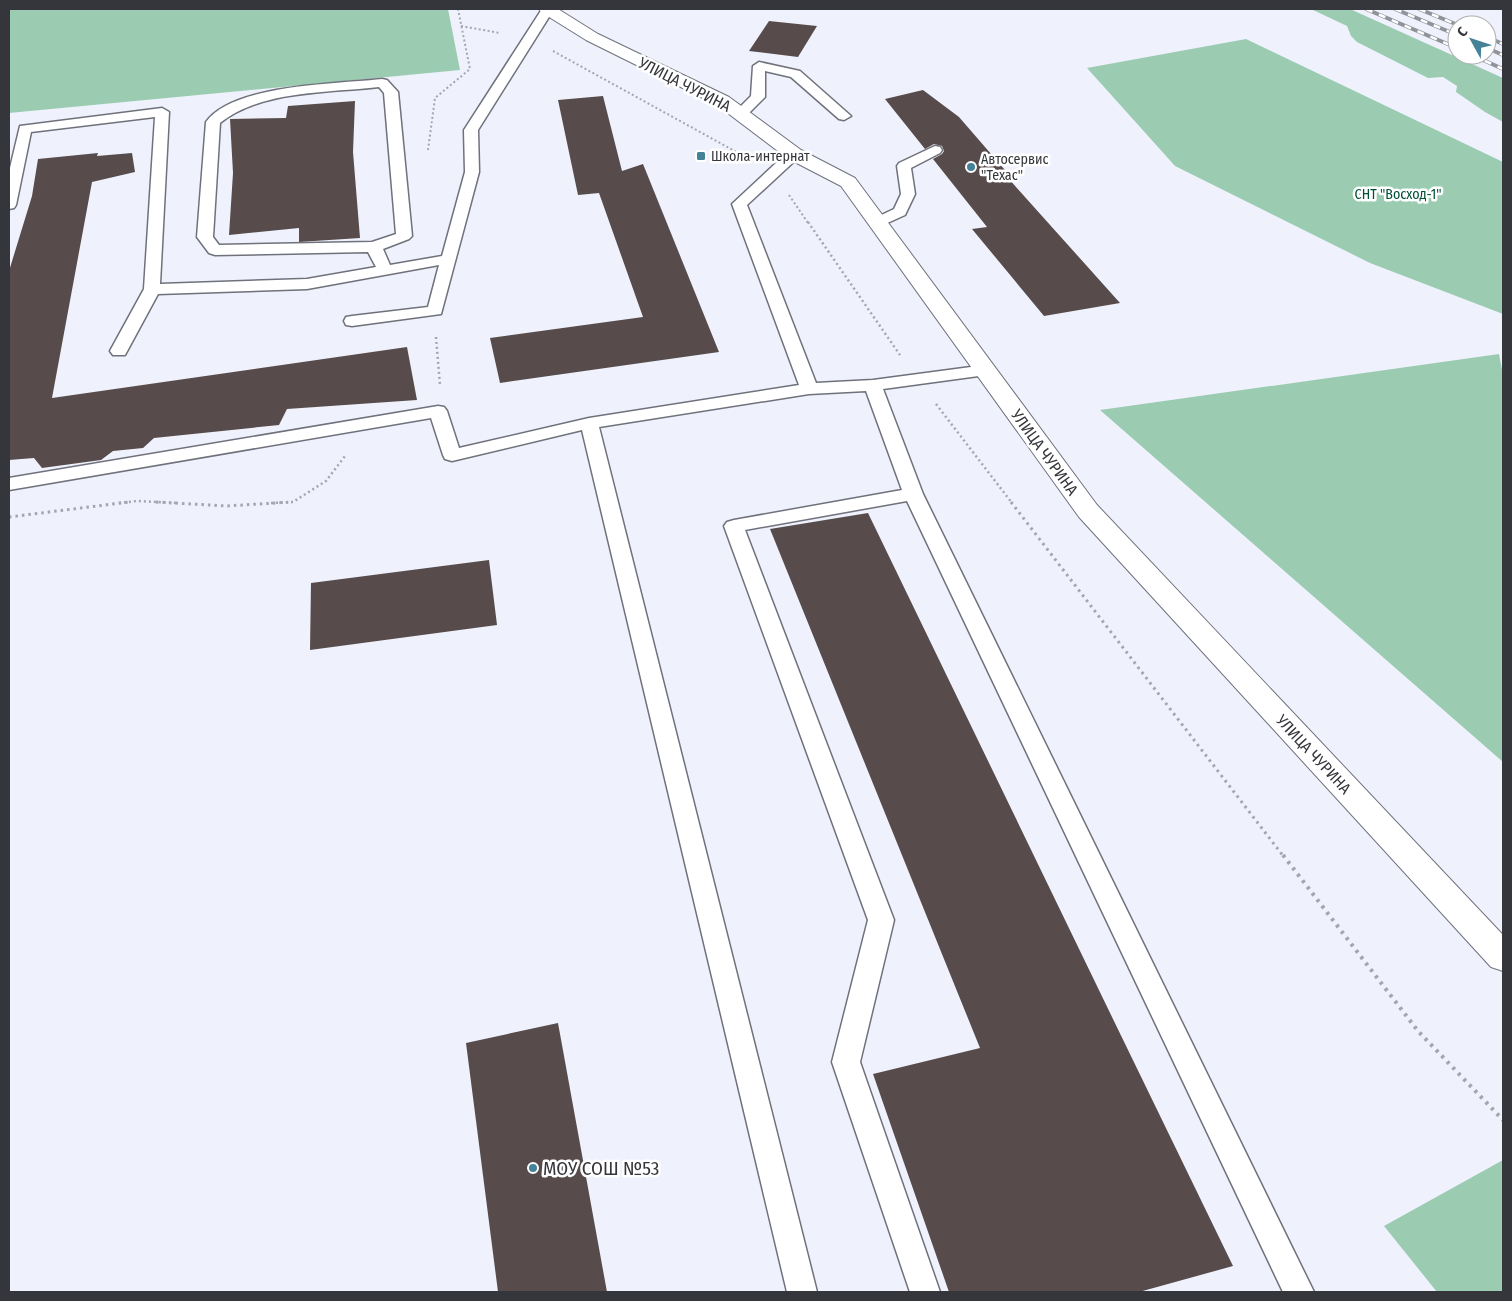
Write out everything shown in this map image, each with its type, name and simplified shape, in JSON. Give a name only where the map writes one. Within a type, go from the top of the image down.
[{"type":"street","name":"УЛИЦА ЧУРИНА","points":[[547,9],[592,37],[723,100],[794,154],[848,182],[1088,511],[1503,957]]},
{"type":"lane","points":[[352,321],[434,311],[472,172],[471,130],[547,9]]},
{"type":"lane","points":[[741,113],[758,97],[759,66],[795,74],[844,116]]},
{"type":"lane","points":[[382,83],[391,92],[404,236],[374,247],[215,250],[205,237],[213,122],[228,110],[266,95],[382,83]]},
{"type":"lane","points":[[9,205],[25,129],[162,112],[152,289],[119,351]]},
{"type":"lane","points":[[878,222],[900,212],[908,194],[904,166],[936,150]]},
{"type":"lane","points":[[794,154],[739,204],[810,389]]},
{"type":"lane","points":[[374,247],[385,270]]},
{"type":"lane","points":[[152,289],[306,284],[449,259]]},
{"type":"lane","points":[[9,484],[438,411],[452,455],[589,423],[810,389],[873,386],[986,370]]},
{"type":"lane","points":[[873,386],[913,494],[1299,1292]]},
{"type":"lane","points":[[589,423],[802,1292]]},
{"type":"lane","points":[[913,494],[734,526],[881,920],[846,1062],[925,1292]]},
{"type":"path","points":[[428,157],[434,98],[470,69],[458,9]]},
{"type":"path","points":[[461,26],[529,38],[774,172],[917,380],[1418,1031],[1503,1120]]},
{"type":"green space","points":[[9,9],[448,9],[460,70],[9,113]]},
{"type":"green space","points":[[1311,9],[1350,9],[1447,53],[1447,65],[1474,65],[1503,78],[1503,122],[1456,92],[1457,86],[1443,77],[1428,78],[1357,42],[1351,36],[1347,26]]},
{"type":"green space","name":"СНТ \"Восход-1\"","points":[[1246,39],[1503,162],[1503,314],[1370,263],[1175,166],[1087,68]]},
{"type":"green space","points":[[1499,354],[1503,375],[1503,762],[1100,410]]},
{"type":"green space","points":[[1503,1160],[1503,1292],[1437,1292],[1384,1226]]},
{"type":"building","points":[[769,21],[817,26],[798,57],[749,51]]},
{"type":"building","points":[[923,90],[959,117],[1011,177],[1008,178],[1120,303],[1044,316],[972,229],[987,227],[933,159],[942,154],[944,151],[942,146],[934,144],[925,149],[885,99]]},
{"type":"building","points":[[603,96],[622,171],[643,164],[719,352],[500,383],[490,338],[643,317],[599,193],[578,195],[558,100]]},
{"type":"building","points":[[355,101],[353,152],[360,238],[299,242],[299,228],[229,235],[233,173],[230,119],[286,118],[288,106]]},
{"type":"building","points":[[98,153],[97,156],[132,153],[135,172],[92,182],[52,398],[407,347],[417,400],[287,409],[279,425],[154,438],[143,448],[113,451],[101,460],[42,468],[34,458],[9,460],[9,271],[32,196],[38,159]]},
{"type":"building","points":[[868,513],[1233,1266],[1139,1292],[949,1292],[873,1074],[980,1048],[770,529]]},
{"type":"building","points":[[489,560],[497,625],[310,650],[311,583]]},
{"type":"building","name":"МОУ СОШ №53","points":[[558,1023],[607,1292],[498,1292],[466,1043]]},
{"type":"railway","points":[[1366,9],[1447,44]]},
{"type":"railway","points":[[1395,9],[1447,31]]},
{"type":"railway","points":[[1419,9],[1447,20]]},
{"type":"railway","points":[[1497,41],[1503,44]]},
{"type":"railway","points":[[1497,52],[1503,55]]},
{"type":"railway","points":[[1494,65],[1503,69]]},
{"type":"place","name":"Школа-интернат","points":[[701,156]]},
{"type":"place","name":"Автосервис \"Техас\"","points":[[971,167]]},
{"type":"place","name":"МОУ СОШ №53","points":[[533,1168]]}]
